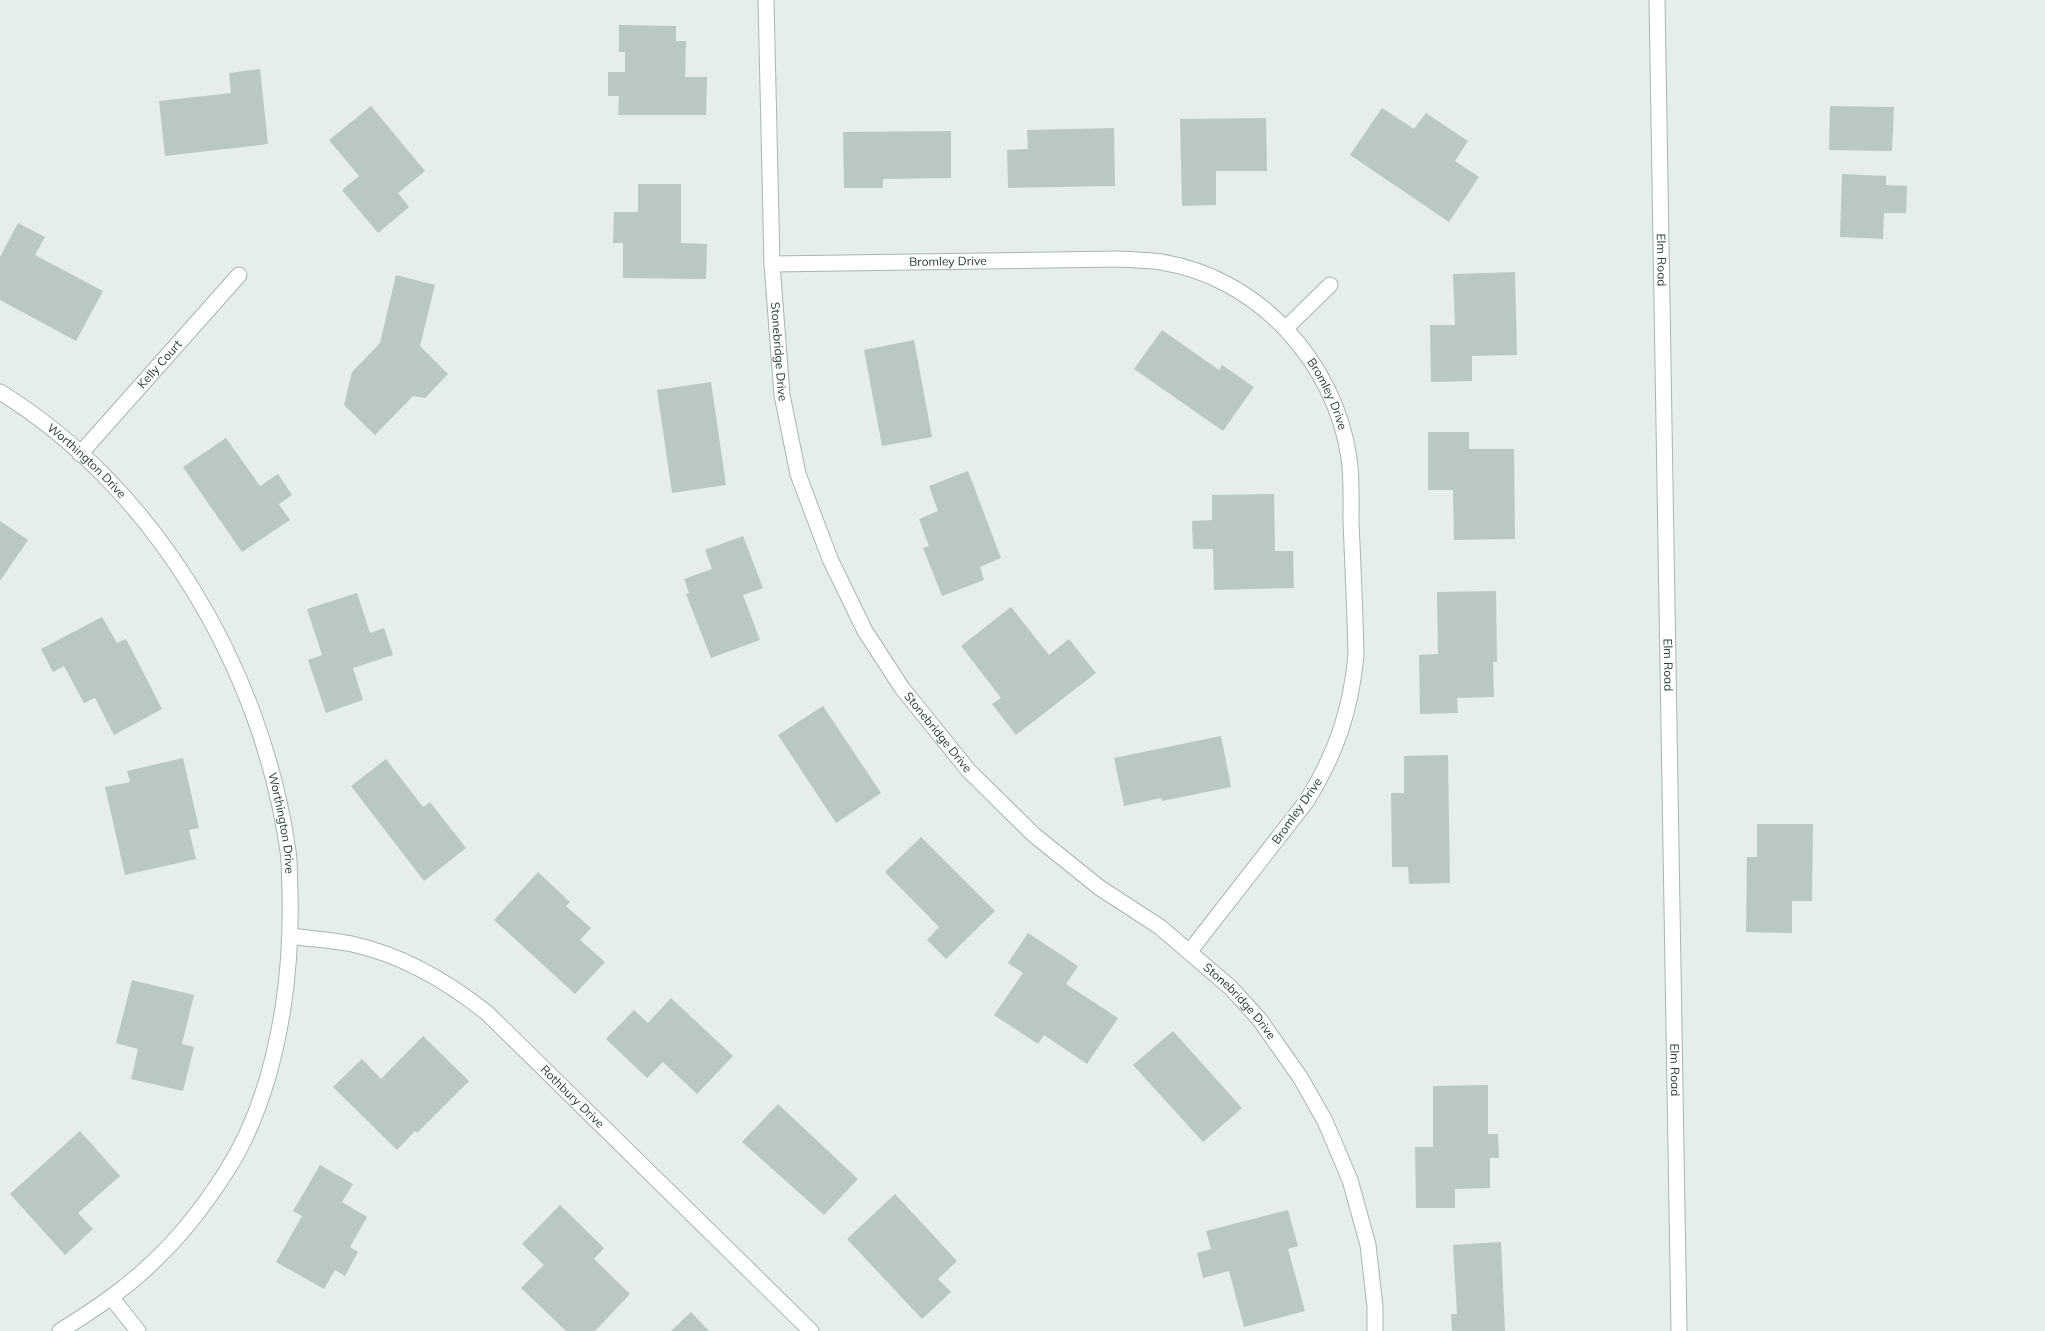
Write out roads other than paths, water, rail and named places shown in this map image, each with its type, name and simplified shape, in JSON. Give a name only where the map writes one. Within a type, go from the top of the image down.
[{"type":"street","name":"Stonebridge Drive","points":[[766,0],[772,264],[782,395],[798,474],[830,559],[865,631],[902,688],[969,771],[1034,835],[1100,888],[1160,927],[1231,988],[1260,1020],[1300,1076],[1325,1121],[1350,1180],[1368,1245],[1375,1307],[1375,1331]]},
{"type":"street","name":"Elm Road","points":[[1656,0],[1679,1331]]},
{"type":"street","name":"Bromley Drive","points":[[772,264],[1119,258],[1161,262],[1194,271],[1242,293],[1265,309],[1286,328],[1309,356],[1336,406],[1349,458],[1356,654],[1354,683],[1347,714],[1321,778],[1306,802],[1190,951]]},
{"type":"street","name":"Kelly Court","points":[[80,454],[240,275]]},
{"type":"street","points":[[1286,328],[1330,284]]},
{"type":"street","name":"Worthington Drive","points":[[0,392],[46,424],[118,491],[179,567],[210,618],[244,688],[259,726],[275,779],[289,853],[291,936],[285,992],[276,1048],[248,1132],[227,1171],[201,1208],[152,1264],[112,1297],[60,1331]]},
{"type":"street","name":"Rothbury Drive","points":[[291,936],[352,944],[400,960],[433,975],[459,991],[487,1014],[811,1331]]},
{"type":"street","points":[[112,1297],[138,1331]]}]
